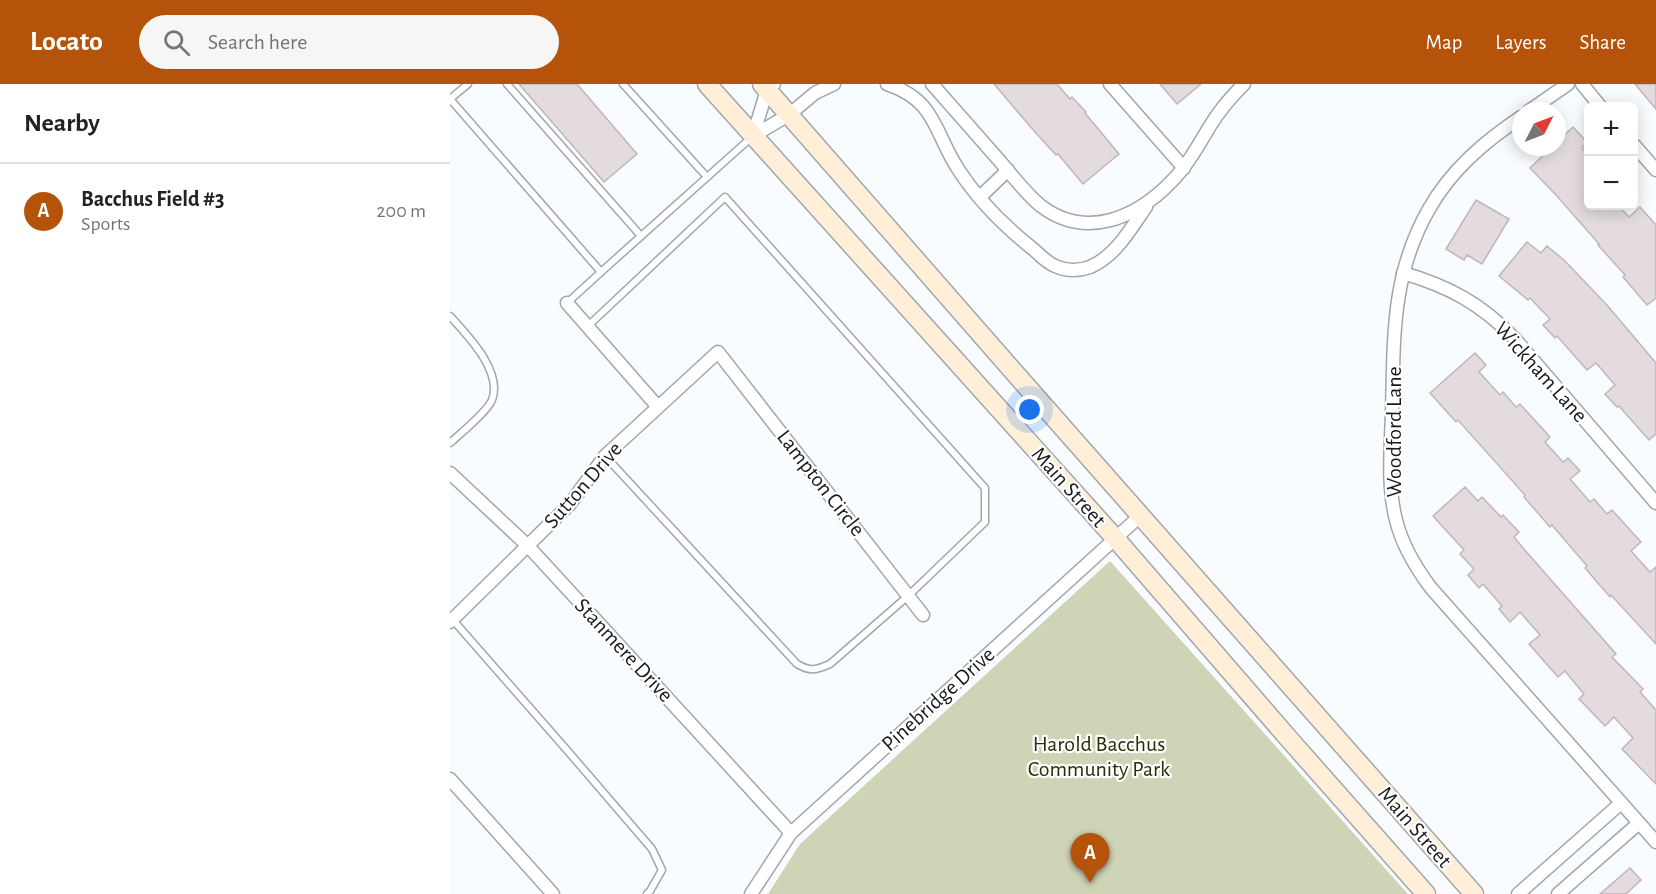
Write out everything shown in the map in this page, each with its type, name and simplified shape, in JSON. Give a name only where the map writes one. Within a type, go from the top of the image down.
[{"type":"main road","name":"Main Street","points":[[707,84],[1115,538],[1426,894]]},
{"type":"main road","name":"Main Street","points":[[768,86],[1140,516],[1474,894]]},
{"type":"street","points":[[753,136],[790,114],[815,93],[834,84]]},
{"type":"street","points":[[887,84],[906,92],[930,114],[967,183],[1004,225],[1051,264],[1075,270],[1094,265],[1119,245],[1150,201]]},
{"type":"street","points":[[932,84],[1038,203],[1054,214],[1070,220],[1093,223],[1125,216],[1150,201],[1172,182],[1184,168],[1220,112],[1244,84]]},
{"type":"street","points":[[1110,84],[1184,168]]},
{"type":"street","points":[[1542,102],[1568,84]]},
{"type":"street","points":[[1582,84],[1597,102]]},
{"type":"street","points":[[753,136],[768,86]]},
{"type":"street","name":"Woodford Lane","points":[[1512,123],[1474,152],[1446,183],[1424,218],[1409,251],[1397,301],[1395,327],[1390,472],[1396,522],[1417,568],[1431,588],[1656,842]]},
{"type":"street","points":[[1638,150],[1656,170]]},
{"type":"street","points":[[980,197],[1008,170]]},
{"type":"street","name":"Wickham Lane","points":[[1403,273],[1425,279],[1450,290],[1495,320],[1515,339],[1656,503]]},
{"type":"street","points":[[567,303],[658,407]]},
{"type":"street","name":"Sutton Drive","points":[[451,620],[570,504],[605,456],[718,352]]},
{"type":"street","name":"Lampton Circle","points":[[718,352],[923,615]]},
{"type":"street","name":"Stanmere Drive","points":[[450,473],[528,546],[791,833]]},
{"type":"street","name":"Pinebridge Drive","points":[[751,894],[791,833],[1140,516]]},
{"type":"street","points":[[450,779],[553,894]]},
{"type":"street","points":[[1518,894],[1621,803]]},
{"type":"street","points":[[1558,894],[1639,823]]},
{"type":"lane","points":[[468,84],[450,99],[601,272]]},
{"type":"lane","points":[[507,84],[641,236]]},
{"type":"lane","points":[[623,84],[707,177]]},
{"type":"lane","points":[[567,303],[753,136]]},
{"type":"lane","points":[[588,326],[725,196],[985,488],[986,522],[908,596],[830,664],[808,670],[797,664],[605,456]]},
{"type":"lane","points":[[450,316],[483,357],[495,386],[492,401],[485,410],[450,443]]},
{"type":"lane","points":[[451,620],[652,849],[662,870],[646,894]]},
{"type":"green space","name":"Harold Bacchus Community Park","points":[[1110,561],[1408,894],[768,894],[800,844]]},
{"type":"building","points":[[519,84],[577,84],[637,154],[604,182]]},
{"type":"building","points":[[994,84],[1057,84],[1086,112],[1119,154],[1083,184]]},
{"type":"building","points":[[1160,84],[1201,84],[1177,104]]},
{"type":"building","points":[[1635,84],[1656,84],[1656,109]]},
{"type":"building","points":[[1573,127],[1584,139],[1582,148],[1584,150],[1584,210],[1623,210],[1629,217],[1640,207],[1656,225],[1656,298],[1647,305],[1599,244],[1530,168],[1543,156],[1566,156],[1566,134]]},
{"type":"building","points":[[1476,200],[1509,219],[1482,264],[1467,255],[1464,260],[1446,249]]},
{"type":"building","points":[[1527,242],[1541,253],[1547,246],[1565,261],[1606,304],[1656,363],[1656,434],[1649,440],[1619,406],[1617,407],[1605,394],[1615,385],[1596,363],[1587,370],[1557,336],[1555,338],[1543,325],[1550,319],[1530,298],[1528,300],[1499,276]]},
{"type":"building","points":[[1475,353],[1486,365],[1479,372],[1500,395],[1503,392],[1516,407],[1520,404],[1550,437],[1545,442],[1563,462],[1568,458],[1580,471],[1570,479],[1590,502],[1594,499],[1607,514],[1612,510],[1641,542],[1631,551],[1650,572],[1656,567],[1656,644],[1611,595],[1610,597],[1552,525],[1550,527],[1524,497],[1525,495],[1458,420],[1456,422],[1430,393]]},
{"type":"building","points":[[1465,487],[1478,501],[1482,497],[1519,532],[1514,537],[1616,654],[1612,657],[1643,689],[1640,692],[1656,710],[1656,784],[1622,749],[1633,738],[1614,717],[1605,726],[1579,699],[1584,694],[1565,671],[1558,677],[1529,644],[1540,635],[1520,612],[1510,622],[1499,609],[1502,606],[1483,584],[1479,588],[1468,575],[1474,569],[1460,554],[1464,550],[1433,516]]},
{"type":"building","points":[[1630,868],[1641,880],[1626,894],[1600,894]]},
{"type":"place","name":"Bacchus Field #3","points":[[1090,883]]}]
